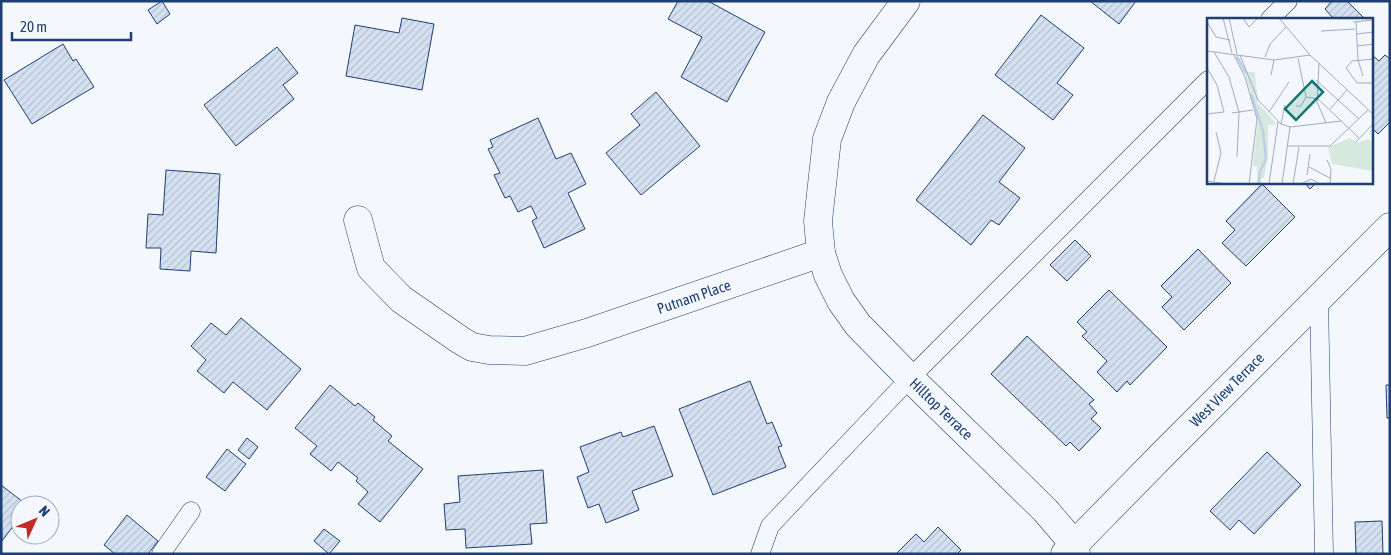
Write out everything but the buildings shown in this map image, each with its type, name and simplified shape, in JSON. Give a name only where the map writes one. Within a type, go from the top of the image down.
[{"type":"street","points":[[821,253],[818,221],[827,139],[841,102],[866,55],[906,1]]},
{"type":"street","name":"Putnam Place","points":[[358,220],[371,268],[401,299],[472,347],[489,350],[525,351],[578,336],[821,253]]},
{"type":"street","name":"West View Terrace","points":[[1072,551],[1166,451],[1390,226]]},
{"type":"street","name":"Hilltop Terrace","points":[[821,253],[832,284],[841,301],[858,325],[1045,510],[1072,551]]},
{"type":"lane","points":[[1271,18],[1288,1]]},
{"type":"lane","points":[[760,554],[770,526],[910,378],[1207,81]]},
{"type":"lane","points":[[1318,299],[1324,554]]},
{"type":"lane","points":[[161,554],[191,511]]}]
